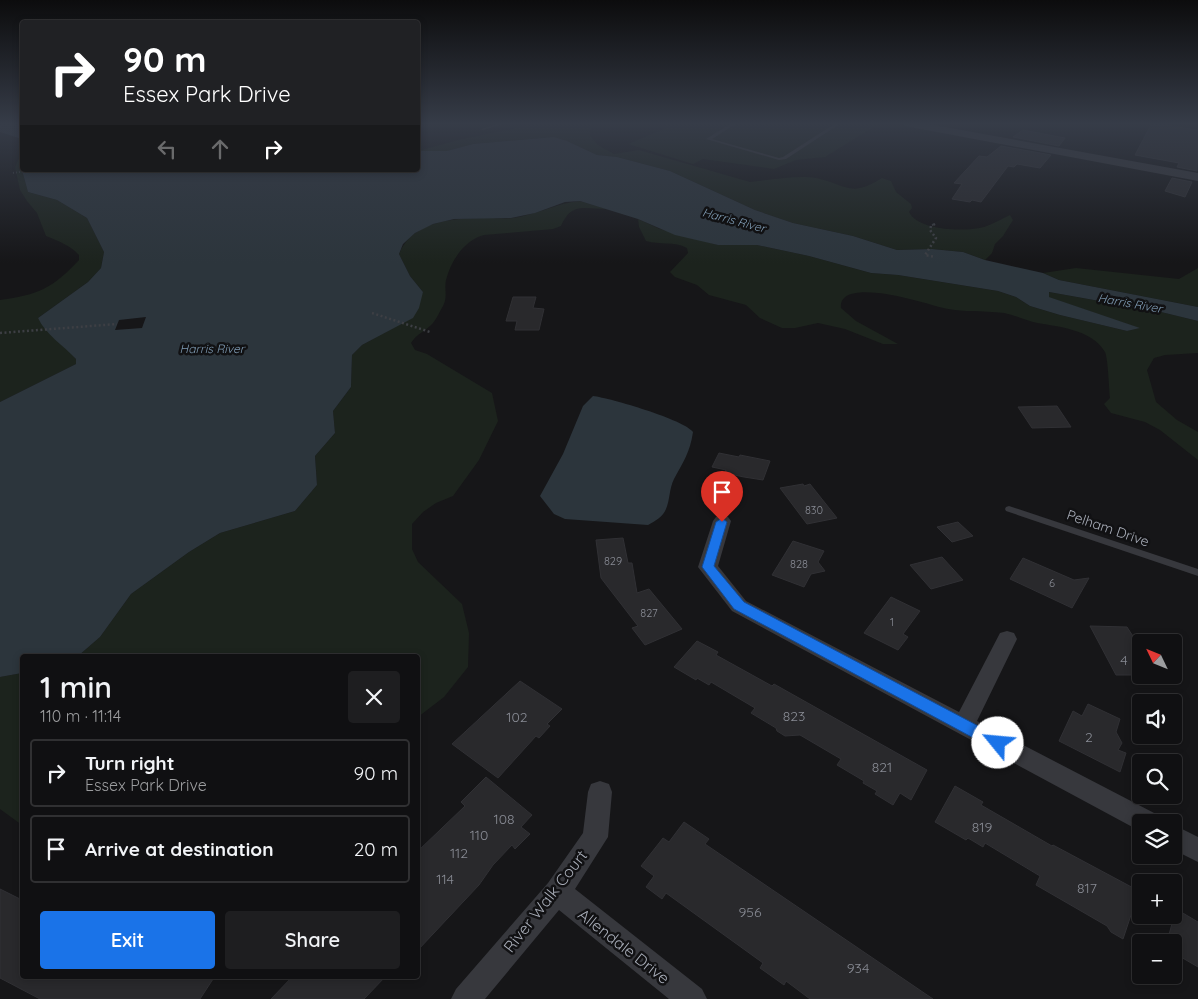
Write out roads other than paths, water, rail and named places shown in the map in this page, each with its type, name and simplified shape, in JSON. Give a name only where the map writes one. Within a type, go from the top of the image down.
[{"type":"street","points":[[1158,170],[1198,177]]},
{"type":"street","points":[[722,522],[708,567],[739,606],[1132,814]]},
{"type":"street","points":[[964,726],[1007,640]]},
{"type":"street","name":"River Walk Court","points":[[466,999],[557,892],[595,837],[600,792]]},
{"type":"street","points":[[1182,841],[1198,850]]},
{"type":"street","name":"Allendale Drive","points":[[557,892],[692,999]]},
{"type":"lane","name":"Pelham Drive","points":[[1009,509],[1198,573]]},
{"type":"water","name":"Harris River","points":[[665,170],[755,210],[793,223],[853,236],[897,250],[932,249],[963,252],[985,260],[1043,273],[1059,280],[1198,307],[1198,321],[1161,312],[1049,292],[1049,297],[1140,328],[1127,331],[1030,306],[1016,297],[998,291],[898,275],[871,273],[809,256],[757,245],[718,245],[675,235],[638,219],[580,201],[565,202],[535,213],[511,218],[454,219],[433,224],[415,233],[403,244],[399,254],[410,276],[423,292],[419,308],[413,318],[362,345],[352,355],[351,387],[333,411],[335,433],[315,456],[317,485],[295,511],[220,533],[189,552],[131,594],[100,637],[80,654],[20,654],[20,673],[0,677],[0,402],[76,364],[76,359],[50,335],[38,318],[88,282],[101,268],[104,252],[87,218],[57,200],[28,192],[22,172]]},
{"type":"water","points":[[593,396],[630,405],[662,416],[687,427],[693,432],[688,452],[672,483],[665,512],[648,525],[565,519],[554,514],[540,496],[563,454],[583,406]]}]
